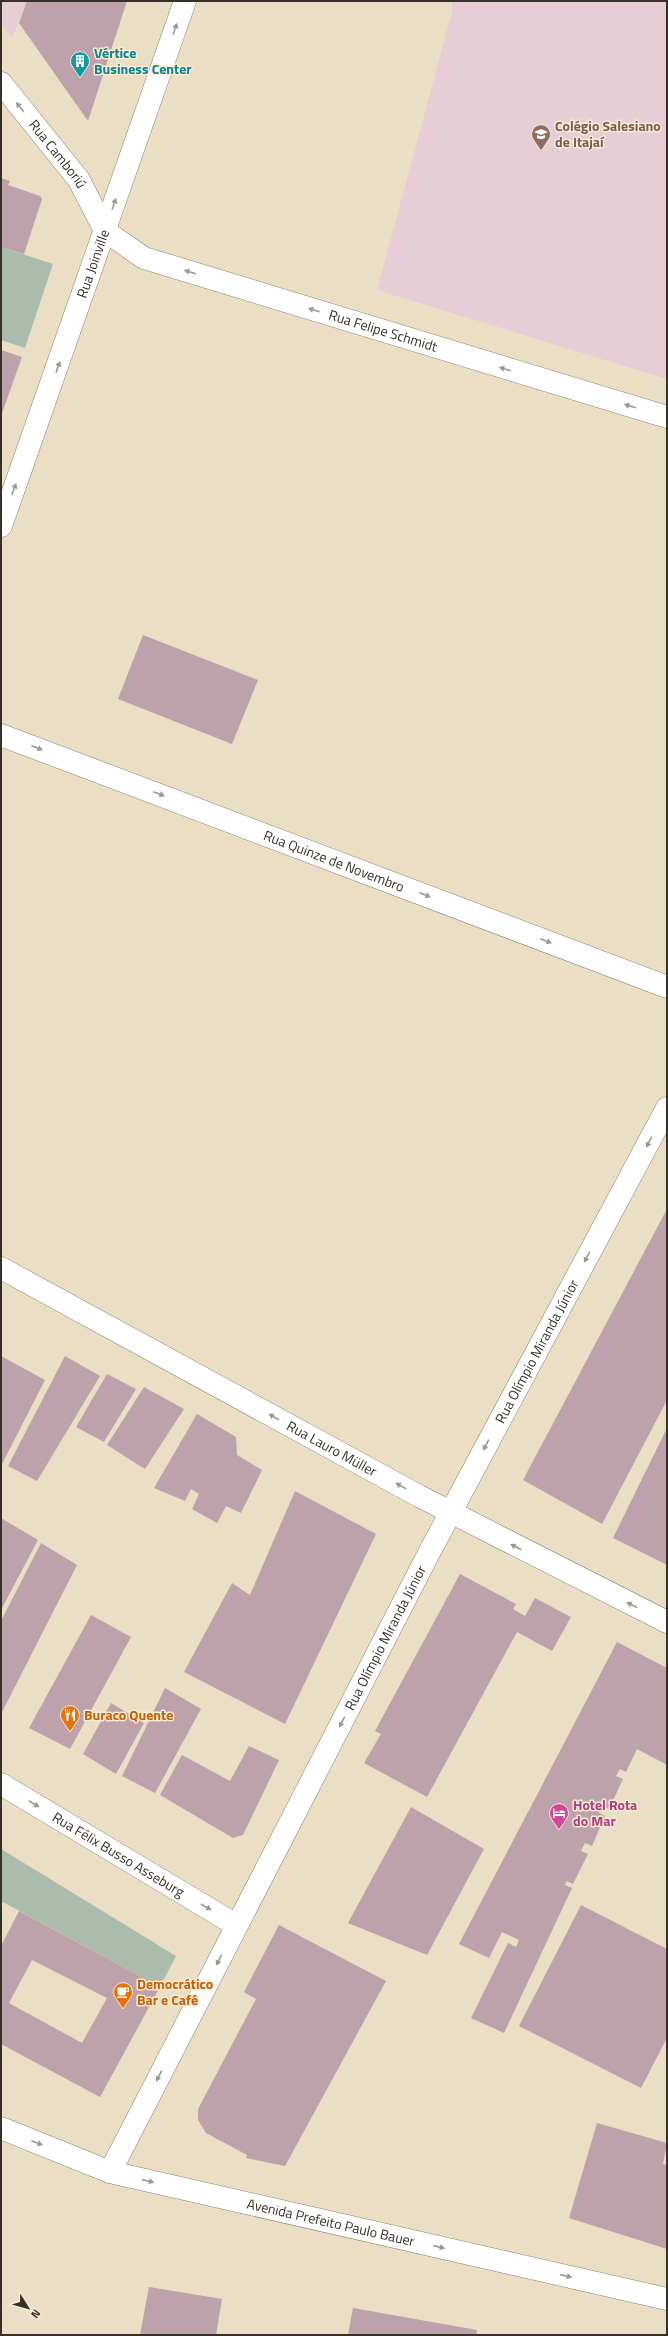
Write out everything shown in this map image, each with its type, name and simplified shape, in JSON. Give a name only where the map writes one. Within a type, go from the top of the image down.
[{"type":"main road","name":"Rua Joinville","points":[[1,526],[184,1]]},
{"type":"main road","name":"Rua Camboriú","points":[[1,83],[79,180],[105,230]]},
{"type":"main road","name":"Rua Felipe Schmidt","points":[[105,230],[144,258],[667,417]]},
{"type":"main road","name":"Rua Quinze de Novembro","points":[[1,735],[667,987]]},
{"type":"main road","name":"Rua Olímpio Miranda Júnior","points":[[110,2172],[236,1925],[450,1513],[667,1108]]},
{"type":"main road","name":"Rua Lauro Müller","points":[[1,1268],[450,1513],[667,1622]]},
{"type":"main road","name":"Rua Félix Busso Asseburg","points":[[1,1784],[236,1925]]},
{"type":"main road","name":"Avenida Prefeito Paulo Bauer","points":[[1,2128],[110,2172],[667,2299]]},
{"type":"shaded area","points":[[1,1],[27,1],[12,38],[1,24]]},
{"type":"shaded area","name":"Colégio Salesiano de Itajaí","points":[[452,1],[667,1],[667,379],[377,290],[452,12]]},
{"type":"green space","points":[[1,247],[53,264],[25,348],[1,340]]},
{"type":"green space","points":[[1,1849],[176,1956],[160,1987],[1,1901]]},
{"type":"building","name":"Vértice Business Center","points":[[27,1],[127,1],[88,121],[19,23]]},
{"type":"building","points":[[1,178],[10,181],[8,185],[40,196],[42,199],[24,254],[1,247]]},
{"type":"building","points":[[1,350],[22,357],[1,416]]},
{"type":"building","points":[[143,635],[258,680],[232,744],[118,699]]},
{"type":"building","points":[[667,1209],[667,1400],[602,1524],[523,1480]]},
{"type":"building","points":[[1,1356],[45,1380],[1,1466]]},
{"type":"building","points":[[65,1356],[100,1376],[37,1481],[8,1466]]},
{"type":"building","points":[[107,1374],[136,1389],[104,1442],[76,1427]]},
{"type":"building","points":[[144,1387],[184,1409],[145,1469],[107,1445]]},
{"type":"building","points":[[197,1414],[236,1437],[237,1455],[262,1470],[241,1513],[226,1506],[217,1523],[192,1509],[199,1494],[191,1489],[185,1501],[154,1488]]},
{"type":"building","points":[[667,1428],[667,1565],[613,1538]]},
{"type":"building","points":[[295,1491],[376,1534],[285,1724],[184,1672],[232,1583],[250,1595]]},
{"type":"building","points":[[1,1518],[38,1540],[1,1610]]},
{"type":"building","points":[[41,1543],[77,1565],[1,1714],[1,1621]]},
{"type":"building","points":[[460,1574],[516,1604],[513,1609],[525,1616],[535,1598],[571,1617],[552,1651],[517,1632],[427,1797],[364,1763],[381,1734],[375,1731]]},
{"type":"building","points":[[91,1615],[131,1637],[70,1749],[29,1728]]},
{"type":"building","name":"Hotel Rota do Mar","points":[[617,1642],[667,1668],[667,1765],[637,1749],[626,1772],[620,1769],[616,1776],[623,1779],[609,1809],[602,1806],[599,1813],[605,1816],[592,1846],[585,1843],[581,1851],[588,1854],[573,1884],[567,1881],[565,1885],[572,1888],[504,2033],[471,2018],[508,1943],[516,1947],[519,1940],[502,1932],[489,1958],[459,1944]]},
{"type":"building","points":[[165,1688],[201,1709],[155,1793],[122,1776]]},
{"type":"building","points":[[111,1703],[144,1723],[116,1774],[83,1754]]},
{"type":"building","points":[[249,1746],[279,1760],[243,1835],[233,1838],[160,1795],[182,1755],[230,1781]]},
{"type":"building","points":[[411,1807],[484,1849],[427,1955],[348,1923]]},
{"type":"building","points":[[581,1905],[667,1949],[667,2038],[641,2088],[519,2026]]},
{"type":"building","points":[[19,1911],[160,1987],[100,2097],[1,2044],[1,1946]],"holes":[[[32,1960],[107,1998],[82,2043],[9,2003]]]},
{"type":"building","points":[[279,1925],[386,1981],[285,2166],[246,2158],[247,2155],[206,2133],[198,2120],[198,2109],[256,1999],[244,1992]]},
{"type":"building","points":[[597,2123],[667,2143],[663,2164],[667,2165],[667,2249],[569,2218]]},
{"type":"building","points":[[149,2287],[222,2299],[216,2335],[140,2335]]},
{"type":"building","points":[[353,2308],[477,2330],[476,2335],[348,2335]]},
{"type":"place","name":"Vértice Business Center","points":[[80,78]]},
{"type":"place","name":"Colégio Salesiano de Itajaí","points":[[541,151]]},
{"type":"place","name":"Buraco Quente","points":[[70,1732]]},
{"type":"place","name":"Hotel Rota do Mar","points":[[559,1830]]},
{"type":"place","name":"Democrático Bar e Café","points":[[123,2009]]}]
